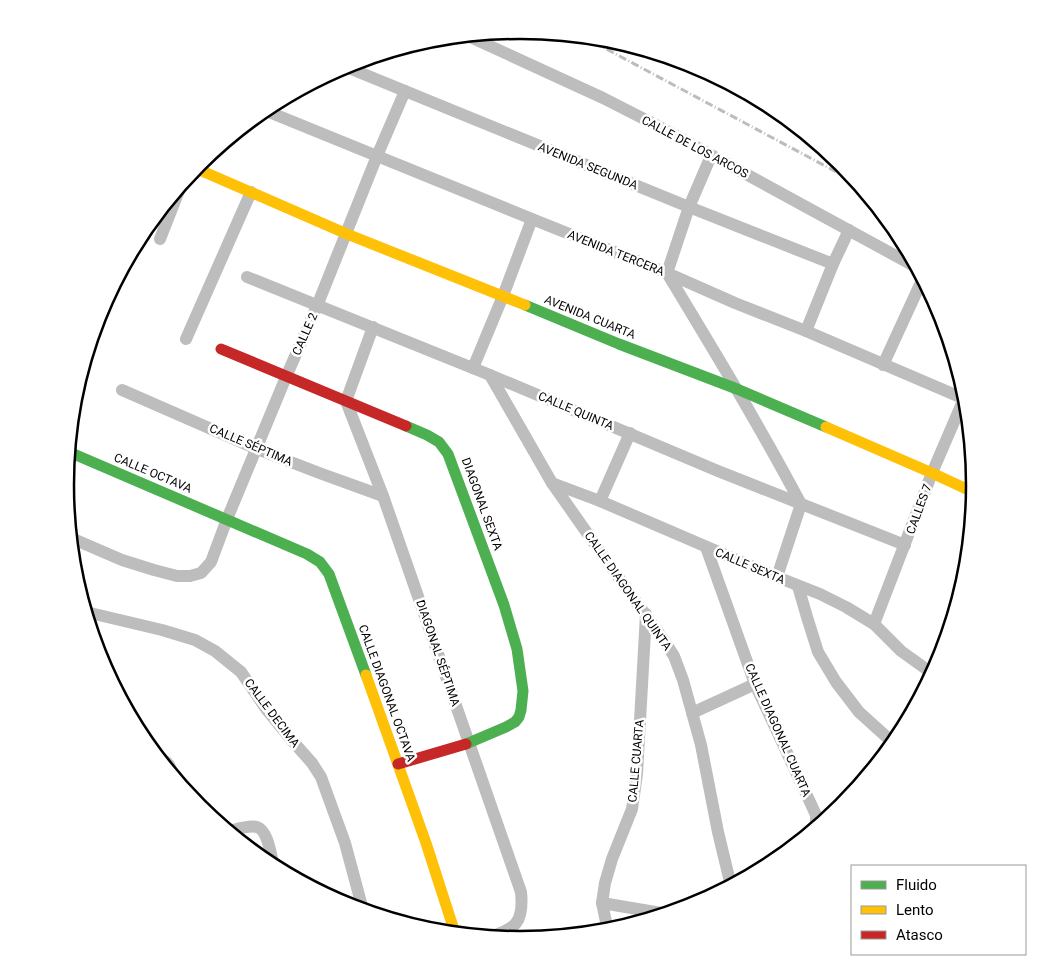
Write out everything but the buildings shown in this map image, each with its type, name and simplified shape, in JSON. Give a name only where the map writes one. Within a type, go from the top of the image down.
[{"type":"street","name":"CALLE DE LOS ARCOS","points":[[479,41],[603,98],[907,262]]},
{"type":"street","name":"AVENIDA SEGUNDA","points":[[355,71],[834,264]]},
{"type":"street","name":"CALLE 2","points":[[78,541],[122,560],[177,576],[190,576],[201,573],[211,562],[405,92]]},
{"type":"street","name":"AVENIDA TERCERA","points":[[273,114],[667,273],[957,395]]},
{"type":"street","points":[[711,156],[689,207],[667,273],[769,444],[800,504],[777,577]]},
{"type":"street","name":"AVENIDA CUARTA","points":[[203,171],[347,234],[619,344],[737,389],[967,489]]},
{"type":"street","points":[[186,339],[251,192]]},
{"type":"street","points":[[160,239],[174,204]]},
{"type":"street","points":[[473,368],[532,219]]},
{"type":"street","points":[[806,331],[849,230]]},
{"type":"street","name":"CALLE QUINTA","points":[[247,277],[473,368],[800,504],[905,545]]},
{"type":"street","points":[[883,365],[920,285]]},
{"type":"street","points":[[346,401],[373,327]]},
{"type":"street","name":"DIAGONAL SEXTA","points":[[221,349],[426,435],[439,442],[448,454],[504,605],[517,649],[522,691],[520,717],[506,727],[469,743],[398,764]]},
{"type":"street","name":"CALLE DIAGONAL QUINTA","points":[[490,375],[552,483],[674,656],[683,680],[701,745],[729,879]]},
{"type":"street","name":"CALLE SÉPTIMA","points":[[122,390],[257,449],[383,496]]},
{"type":"street","name":"DIAGONAL SÉPTIMA","points":[[346,401],[383,496],[521,892],[523,907],[520,917],[514,927],[507,931]]},
{"type":"street","name":"CALLES 7","points":[[874,624],[932,473],[960,411]]},
{"type":"street","points":[[600,501],[630,433]]},
{"type":"street","name":"CALLE OCTAVA","points":[[75,455],[228,519]]},
{"type":"street","name":"CALLE SEXTA","points":[[552,483],[600,501],[820,594],[874,624],[901,651],[927,669]]},
{"type":"street","name":"CALLE DIAGONAL OCTAVA","points":[[228,519],[307,554],[320,562],[329,574],[398,764],[452,926]]},
{"type":"street","name":"CALLE DIAGONAL CUARTA","points":[[706,547],[755,684],[816,815],[816,820]]},
{"type":"street","points":[[798,586],[818,652],[836,682],[858,712],[888,739]]},
{"type":"street","name":"CALLE DECIMA","points":[[93,614],[195,640],[215,651],[241,672],[267,710],[312,763],[321,777],[345,843],[361,901]]},
{"type":"street","name":"CALLE CUARTA","points":[[606,923],[602,903],[605,883],[612,859],[632,809],[637,774],[646,614]]},
{"type":"street","points":[[692,713],[755,684]]},
{"type":"street","points":[[236,829],[251,826],[258,827],[266,837],[271,854]]},
{"type":"street","points":[[602,903],[652,911]]},
{"type":"railway","points":[[601,46],[841,174]]},
{"type":"traffic: fast","points":[[525,305],[619,344],[737,389],[826,427]]},
{"type":"traffic: fast","points":[[406,426],[439,442],[448,454],[504,605],[517,649],[523,691],[519,717],[515,722],[506,727],[466,744]]},
{"type":"traffic: fast","points":[[75,455],[307,554],[320,562],[329,574],[366,675]]},
{"type":"traffic: slow","points":[[203,171],[347,234],[525,305]]},
{"type":"traffic: slow","points":[[826,427],[967,489]]},
{"type":"traffic: slow","points":[[366,675],[426,843],[453,926]]},
{"type":"traffic: jam","points":[[221,349],[406,426]]},
{"type":"traffic: jam","points":[[398,764],[466,744]]}]
